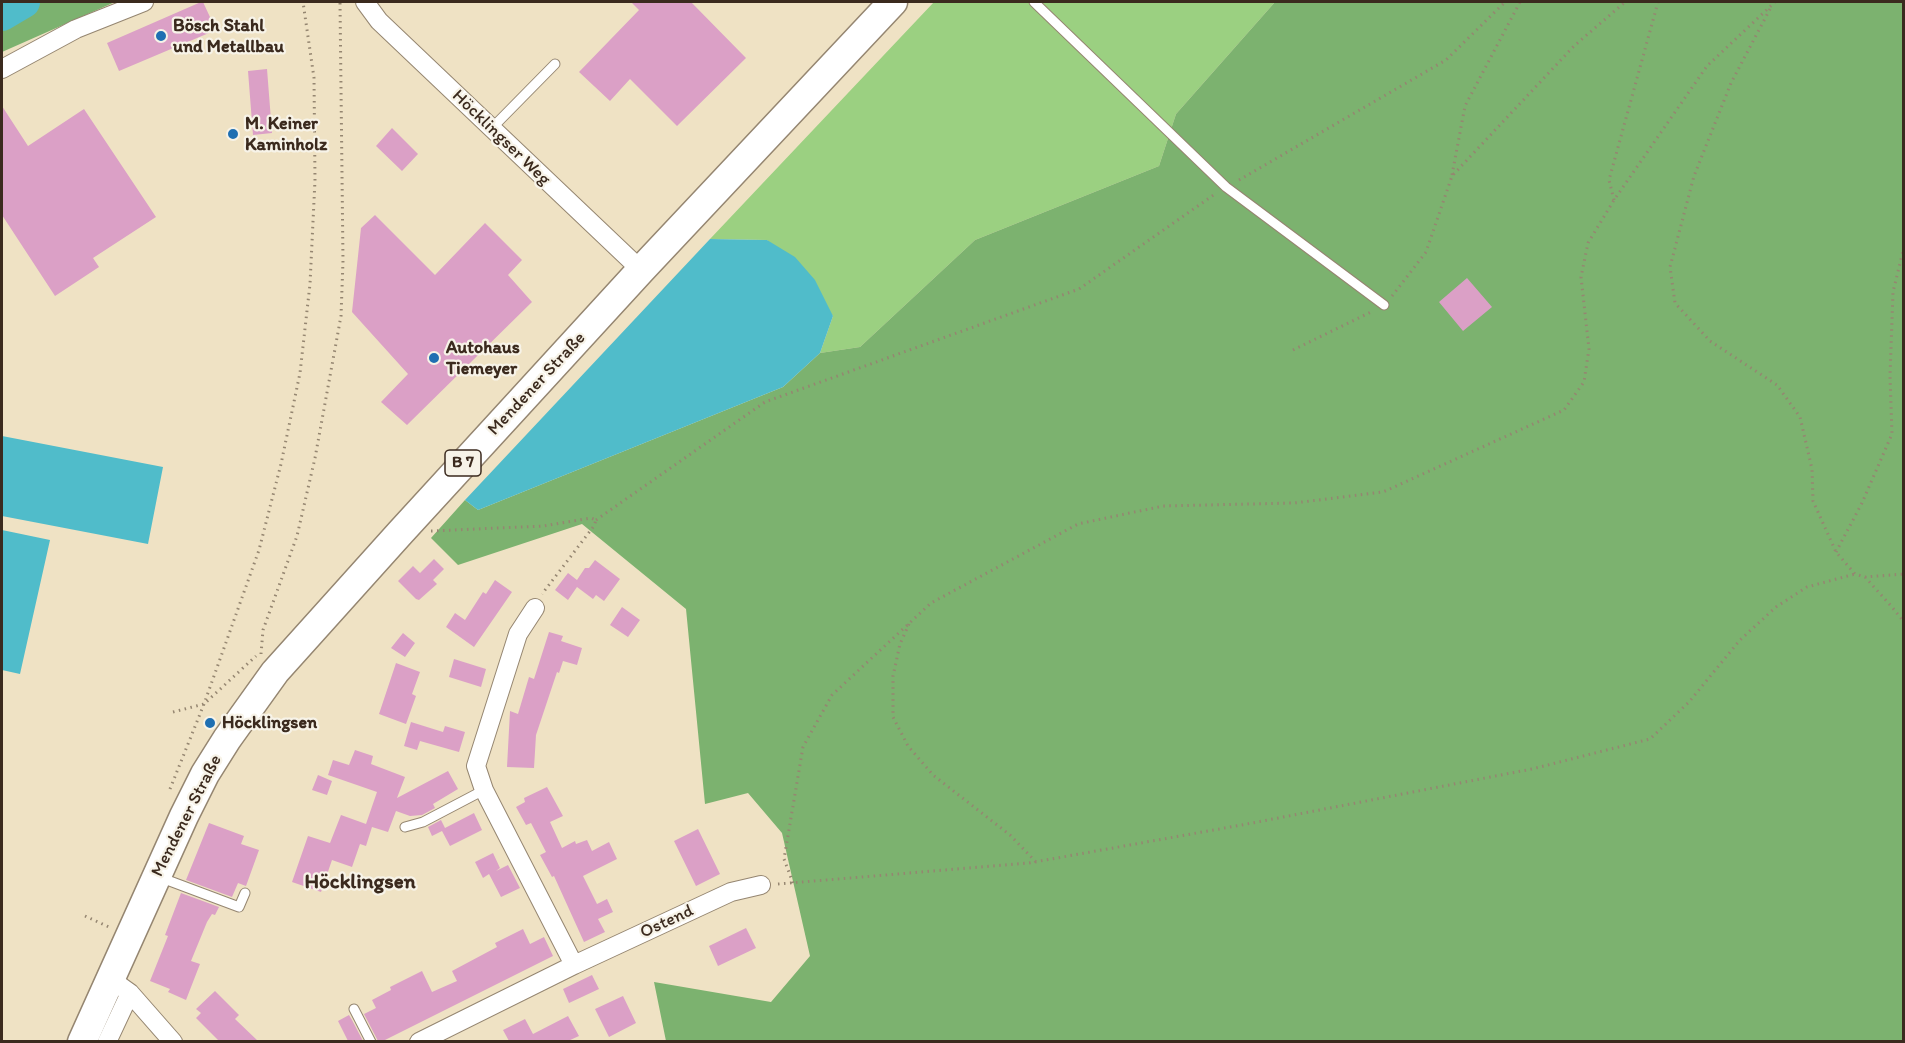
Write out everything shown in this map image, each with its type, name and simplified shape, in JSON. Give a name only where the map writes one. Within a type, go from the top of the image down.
[{"type":"main road","name":"Mendener Straße","points":[[84,1041],[120,986],[157,876],[205,774],[227,739],[267,663],[400,533],[641,270],[893,2]]},
{"type":"street","points":[[2,69],[76,29],[144,2]]},
{"type":"street","name":"Höcklingser Weg","points":[[365,2],[379,21],[641,270]]},
{"type":"street","points":[[535,608],[518,634],[476,766],[484,790],[574,965]]},
{"type":"street","name":"Ostend","points":[[419,1041],[731,891],[761,885]]},
{"type":"street","points":[[120,986],[173,1041]]},
{"type":"street","name":"Mendener Straße","points":[[107,1041],[120,986]]},
{"type":"lane","points":[[1034,2],[1226,187],[1384,305]]},
{"type":"lane","points":[[492,128],[555,64]]},
{"type":"lane","points":[[405,827],[423,822],[484,790]]},
{"type":"lane","points":[[157,876],[239,907],[245,893]]},
{"type":"lane","points":[[354,1010],[371,1041]]},
{"type":"path","points":[[170,790],[204,704],[259,550],[281,464],[300,373],[310,284],[315,180],[314,78],[303,2]]},
{"type":"path","points":[[173,712],[204,704],[267,663],[263,630],[299,525],[315,458],[341,316],[343,261],[340,2]]},
{"type":"path","points":[[535,608],[542,594],[594,526],[596,520],[765,402],[1079,288],[1226,187],[1446,60],[1505,2]]},
{"type":"path","points":[[1293,350],[1384,305],[1426,252],[1452,176],[1466,106],[1520,2]]},
{"type":"path","points":[[1452,176],[1574,46],[1625,2]]},
{"type":"path","points":[[1614,200],[1609,180],[1658,2]]},
{"type":"path","points":[[1775,2],[1707,66],[1614,200],[1588,243],[1581,277],[1589,349],[1584,381],[1564,410],[1383,492],[1294,503],[1163,506],[1078,524],[931,603],[832,695],[803,747],[784,859],[793,883],[1036,862],[1532,769],[1650,738],[1689,702],[1740,640],[1776,607],[1807,587],[1855,574],[1865,577],[1904,574]]},
{"type":"path","points":[[1770,8],[1731,83],[1694,176],[1670,267],[1675,303],[1710,340],[1777,385],[1800,417],[1812,469],[1813,501],[1836,552],[1855,574]]},
{"type":"path","points":[[1836,552],[1862,503],[1892,434],[1890,376],[1893,292],[1904,247]]},
{"type":"path","points":[[400,533],[544,526],[591,518],[596,520]]},
{"type":"path","points":[[1865,577],[1904,622]]},
{"type":"path","points":[[909,623],[900,644],[893,676],[893,717],[908,746],[933,775],[1010,835],[1036,862]]},
{"type":"path","points":[[85,916],[113,929]]},
{"type":"green space","points":[[2,2],[115,2],[2,52]]},
{"type":"green space","points":[[934,2],[1275,2],[1176,114],[1159,166],[975,240],[860,347],[820,353],[833,316],[767,240],[710,239]]},
{"type":"green space","points":[[1275,2],[1903,2],[1903,1041],[666,1041],[654,982],[771,1002],[810,956],[782,833],[748,793],[705,804],[686,609],[582,524],[458,565],[431,538],[465,500],[478,510],[783,387],[820,353],[860,347],[975,240],[1159,166],[1176,114]]},
{"type":"water","points":[[710,239],[767,240],[795,257],[815,280],[833,316],[820,353],[783,387],[478,510],[465,500]]},
{"type":"water","points":[[2,436],[163,467],[148,544],[2,516]]},
{"type":"water","points":[[2,530],[50,540],[20,674],[2,670]]},
{"type":"building","name":"Bösch Stahl und Metallbau","points":[[201,2],[216,30],[119,71],[107,43]]},
{"type":"building","points":[[631,2],[691,2],[746,58],[677,126],[630,79],[610,101],[579,72],[639,10]]},
{"type":"building","points":[[267,69],[272,133],[253,135],[248,71]]},
{"type":"building","points":[[2,106],[28,146],[84,109],[156,217],[93,258],[99,267],[55,296],[2,215]]},
{"type":"building","points":[[392,128],[418,154],[402,171],[376,146]]},
{"type":"building","points":[[375,215],[435,275],[485,223],[522,260],[508,275],[532,302],[407,425],[381,402],[408,374],[352,312],[361,228]]},
{"type":"building","points":[[1467,278],[1492,307],[1463,331],[1439,302]]},
{"type":"building","points":[[434,559],[444,569],[433,580],[437,584],[419,600],[416,599],[398,581],[413,566],[420,573]]},
{"type":"building","points":[[595,560],[620,579],[604,601],[596,595],[593,599],[577,587],[568,600],[555,590],[568,573],[577,580],[585,568],[589,568]]},
{"type":"building","points":[[495,580],[512,592],[474,647],[446,627],[455,613],[465,620],[483,592],[486,594]]},
{"type":"building","points":[[622,607],[640,620],[628,637],[610,625]]},
{"type":"building","points":[[549,632],[563,636],[561,641],[582,648],[577,665],[563,661],[559,673],[557,672],[536,735],[534,768],[507,767],[510,711],[518,714],[529,677],[534,679]]},
{"type":"building","points":[[403,633],[415,643],[405,657],[391,648]]},
{"type":"building","points":[[454,659],[486,669],[481,687],[449,677]]},
{"type":"building","points":[[396,663],[420,672],[412,694],[416,696],[406,724],[379,714]]},
{"type":"building","points":[[411,722],[443,732],[445,726],[465,732],[459,752],[420,741],[417,750],[404,746]]},
{"type":"building","points":[[355,750],[373,756],[371,764],[405,777],[397,798],[448,771],[458,789],[433,804],[435,808],[422,815],[410,816],[396,811],[388,832],[372,827],[366,846],[360,844],[352,867],[332,860],[321,892],[292,882],[308,836],[330,843],[341,815],[366,824],[377,792],[328,775],[333,760],[349,765]]},
{"type":"building","points":[[318,775],[332,781],[327,795],[312,790]]},
{"type":"building","points":[[547,787],[563,816],[550,822],[562,848],[575,841],[576,844],[587,840],[592,851],[609,842],[617,859],[583,876],[597,904],[607,899],[613,912],[598,919],[605,932],[584,942],[554,876],[552,877],[540,855],[546,852],[531,823],[526,825],[516,807],[525,802],[524,798]]},
{"type":"building","points":[[474,813],[482,830],[450,846],[442,831],[432,836],[428,827],[441,820],[445,828]]},
{"type":"building","points":[[209,823],[244,836],[241,844],[259,850],[246,886],[238,883],[232,897],[186,880]]},
{"type":"building","points":[[698,829],[720,874],[696,886],[674,841]]},
{"type":"building","points":[[493,853],[500,868],[496,871],[508,865],[520,888],[501,897],[489,874],[483,878],[475,862]]},
{"type":"building","points":[[181,893],[219,907],[215,915],[212,914],[207,922],[191,961],[200,964],[186,1000],[168,992],[170,989],[150,981],[168,936],[165,935]]},
{"type":"building","points":[[746,928],[756,948],[718,966],[709,946]]},
{"type":"building","points":[[523,929],[530,944],[544,937],[553,956],[383,1041],[378,1041],[364,1014],[376,1008],[372,1000],[391,990],[390,987],[422,971],[432,992],[457,981],[452,971],[497,947],[495,943]]},
{"type":"building","points":[[592,975],[599,989],[569,1003],[563,989]]},
{"type":"building","points":[[215,991],[239,1015],[235,1019],[258,1041],[219,1041],[196,1018],[201,1013],[196,1009]]},
{"type":"building","points":[[623,996],[636,1023],[609,1037],[595,1009]]},
{"type":"building","points":[[349,1015],[363,1041],[348,1041],[338,1021]]},
{"type":"building","points":[[568,1016],[579,1036],[568,1041],[509,1041],[503,1030],[525,1019],[533,1034]]},
{"type":"waterway","points":[[2,15],[24,2]]},
{"type":"place","name":"Bösch Stahl und Metallbau","points":[[161,36]]},
{"type":"place","name":"M. Keiner Kaminholz","points":[[233,134]]},
{"type":"place","name":"Autohaus Tiemeyer","points":[[434,358]]},
{"type":"place","name":"Höcklingsen","points":[[210,723]]},
{"type":"district","name":"Höcklingsen","points":[[360,883]]}]
